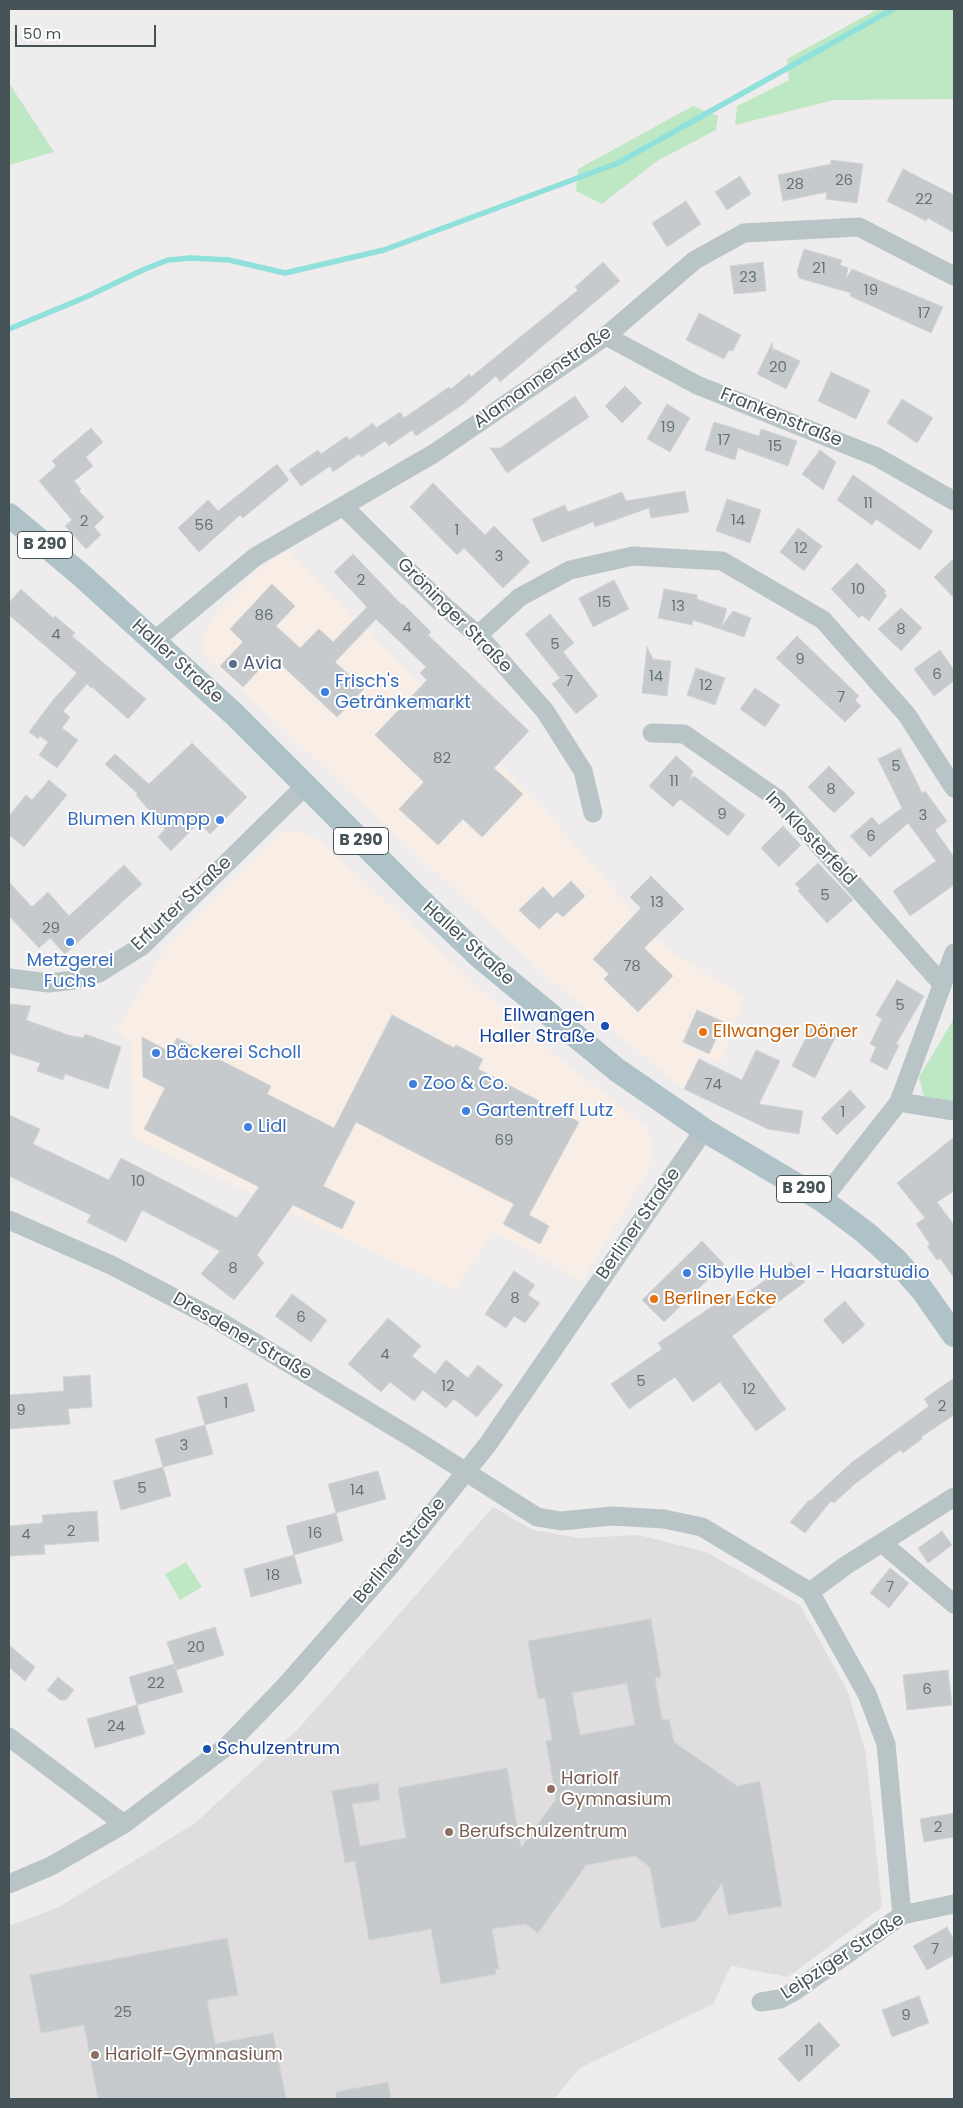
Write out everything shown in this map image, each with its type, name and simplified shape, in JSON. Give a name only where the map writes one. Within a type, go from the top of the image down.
[{"type":"main road","name":"Haller Straße","points":[[9,515],[81,575],[234,714],[304,786],[480,956],[617,1070],[704,1130],[822,1200],[866,1233],[896,1260],[923,1291],[954,1335]]},
{"type":"street","name":"Alamannenstraße","points":[[154,642],[255,557],[433,454],[606,336],[695,260],[744,233],[859,227],[954,276]]},
{"type":"street","name":"Frankenstraße","points":[[606,336],[697,385],[877,457],[954,501]]},
{"type":"street","name":"Gröninger Straße","points":[[344,506],[445,607],[478,635],[545,711],[583,771],[593,813]]},
{"type":"street","points":[[478,635],[520,597],[570,570],[633,556],[722,561],[822,620],[907,715],[954,788]]},
{"type":"street","name":"Im Klosterfeld","points":[[652,733],[684,734],[778,799],[942,984]]},
{"type":"street","name":"Erfurter Straße","points":[[9,978],[49,982],[74,980],[99,973],[142,946],[304,786]]},
{"type":"street","points":[[822,1200],[899,1102],[954,953]]},
{"type":"street","points":[[899,1102],[954,1111]]},
{"type":"street","name":"Berliner Straße","points":[[9,1884],[51,1866],[124,1824],[227,1746],[286,1685],[392,1564],[494,1436],[704,1130]]},
{"type":"street","name":"Dresdener Straße","points":[[9,1220],[111,1265],[219,1321],[537,1517],[561,1521],[611,1516],[664,1518],[702,1527],[810,1592]]},
{"type":"street","points":[[902,1915],[886,1744],[867,1694],[810,1592],[845,1566],[954,1497]]},
{"type":"street","points":[[882,1544],[954,1604]]},
{"type":"street","points":[[9,1737],[124,1824]]},
{"type":"street","name":"Leipziger Straße","points":[[761,2002],[780,1999],[795,1991],[902,1915],[954,1904]]},
{"type":"shaded area","points":[[288,550],[547,813],[665,948],[745,997],[720,1064],[701,1055],[684,1089],[553,982],[202,653],[203,636],[217,612],[258,570]]},
{"type":"shaded area","points":[[301,831],[319,840],[533,1037],[647,1128],[651,1144],[649,1169],[582,1281],[493,1231],[454,1290],[131,1136],[132,1043],[117,1029],[167,947],[283,832]]},
{"type":"shaded area","name":"Hariolf Gymnasium","points":[[493,1507],[533,1530],[580,1538],[639,1535],[706,1552],[800,1605],[848,1692],[866,1754],[882,1907],[788,1977],[731,1966],[713,2004],[580,2068],[554,2099],[9,2099],[9,1926],[59,1907],[194,1824],[299,1728]]},
{"type":"green space","points":[[878,9],[954,9],[954,99],[834,100],[735,125],[737,106],[789,80],[787,59]]},
{"type":"green space","points":[[9,83],[54,152],[9,165]]},
{"type":"green space","points":[[693,106],[718,116],[716,130],[657,161],[602,204],[576,191],[578,169]]},
{"type":"green space","points":[[954,1011],[954,1102],[924,1097],[919,1077],[952,1022]]},
{"type":"green space","points":[[186,1562],[202,1587],[180,1600],[165,1574]]},
{"type":"building","points":[[831,160],[863,164],[857,203],[826,199],[827,192],[783,201],[778,175],[831,164]]},
{"type":"building","points":[[903,169],[954,195],[954,233],[928,218],[926,221],[887,201]]},
{"type":"building","points":[[740,176],[751,194],[727,210],[715,192]]},
{"type":"building","points":[[686,201],[701,224],[667,247],[652,223]]},
{"type":"building","points":[[804,249],[842,260],[840,265],[848,268],[846,279],[852,269],[943,307],[931,333],[850,296],[851,293],[799,278],[797,271]]},
{"type":"building","points":[[603,262],[620,281],[500,382],[496,376],[462,405],[416,436],[412,430],[389,446],[385,441],[361,457],[359,454],[333,472],[330,466],[301,486],[289,470],[318,450],[321,454],[347,436],[349,440],[373,423],[376,428],[400,412],[404,418],[449,387],[451,389],[469,374],[471,377],[578,290],[575,287]]},
{"type":"building","points":[[763,262],[766,291],[734,294],[730,266]]},
{"type":"building","points":[[699,313],[741,335],[733,351],[729,350],[724,359],[686,340]]},
{"type":"building","points":[[772,343],[773,353],[774,349],[800,361],[786,389],[757,374]]},
{"type":"building","points":[[831,372],[870,390],[856,419],[818,401]]},
{"type":"building","points":[[625,386],[642,403],[622,423],[605,406]]},
{"type":"building","points":[[575,396],[589,417],[507,473],[490,448],[500,448]]},
{"type":"building","points":[[902,399],[933,418],[917,443],[887,423]]},
{"type":"building","points":[[667,404],[690,418],[670,452],[647,439]]},
{"type":"building","points":[[714,422],[759,436],[761,429],[797,441],[788,466],[738,448],[735,460],[705,450]]},
{"type":"building","points":[[91,428],[103,442],[86,457],[93,466],[74,481],[81,489],[79,491],[104,517],[94,527],[101,535],[86,549],[65,526],[72,520],[39,481],[56,466],[52,461]]},
{"type":"building","points":[[820,450],[836,462],[823,490],[802,474]]},
{"type":"building","points":[[277,464],[289,480],[243,518],[240,515],[199,552],[178,528],[208,500],[218,511]]},
{"type":"building","points":[[853,475],[933,531],[920,550],[876,519],[872,525],[837,500]]},
{"type":"building","points":[[433,483],[485,535],[494,526],[530,562],[503,588],[464,548],[457,555],[410,507]]},
{"type":"building","points":[[685,491],[689,512],[651,518],[649,508],[595,527],[593,522],[542,542],[532,519],[565,505],[568,512],[622,492],[626,501]]},
{"type":"building","points":[[727,499],[761,510],[750,543],[716,531]]},
{"type":"building","points":[[798,528],[822,546],[804,571],[780,552]]},
{"type":"building","points":[[353,554],[431,632],[428,635],[529,731],[494,768],[523,794],[482,837],[463,819],[438,845],[399,809],[424,782],[375,735],[427,680],[420,673],[426,667],[376,619],[335,662],[364,689],[337,717],[272,656],[243,687],[220,666],[243,642],[230,629],[272,584],[295,606],[276,626],[300,648],[319,629],[333,642],[367,607],[334,572]]},
{"type":"building","points":[[954,558],[954,598],[934,577]]},
{"type":"building","points":[[857,563],[886,591],[884,593],[887,595],[869,621],[862,615],[859,618],[831,589]]},
{"type":"building","points":[[614,580],[629,609],[593,627],[579,598]]},
{"type":"building","points":[[21,589],[53,618],[55,616],[75,633],[72,636],[146,699],[128,719],[87,684],[63,711],[70,717],[62,728],[78,740],[57,768],[39,755],[48,742],[40,736],[38,739],[29,732],[53,700],[77,673],[9,615],[9,603]]},
{"type":"building","points":[[664,589],[697,595],[697,599],[727,609],[721,627],[733,611],[751,618],[744,637],[693,620],[692,625],[658,618]]},
{"type":"building","points":[[901,608],[922,628],[901,651],[878,629]]},
{"type":"building","points":[[550,614],[574,643],[563,652],[598,696],[576,714],[552,684],[560,678],[525,634]]},
{"type":"building","points":[[797,636],[859,696],[855,700],[861,706],[845,722],[776,658]]},
{"type":"building","points":[[647,647],[653,659],[671,661],[667,696],[642,693]]},
{"type":"building","points":[[940,650],[954,670],[954,681],[934,696],[914,669]]},
{"type":"building","points":[[696,668],[725,678],[715,705],[687,695]]},
{"type":"building","points":[[755,688],[780,705],[765,727],[740,709]]},
{"type":"building","points":[[192,743],[247,797],[210,834],[199,822],[171,851],[158,837],[165,829],[136,795],[138,794],[105,764],[115,754],[149,784]]},
{"type":"building","points":[[900,748],[922,793],[925,791],[947,821],[935,830],[954,857],[954,885],[910,916],[893,891],[936,861],[908,823],[870,857],[850,836],[872,817],[879,825],[902,808],[878,759]]},
{"type":"building","points":[[676,756],[693,771],[690,779],[694,776],[745,815],[728,836],[680,799],[673,807],[649,786]]},
{"type":"building","points":[[829,766],[855,793],[834,813],[808,787]]},
{"type":"building","points":[[49,780],[67,795],[24,847],[9,835],[9,816],[26,795],[32,800]]},
{"type":"building","points":[[783,826],[801,845],[779,867],[761,848]]},
{"type":"building","points":[[818,863],[853,900],[827,923],[798,891],[800,889],[795,884]]},
{"type":"building","points":[[124,865],[142,884],[65,954],[50,938],[39,948],[9,916],[9,882],[32,907],[48,892],[69,916]]},
{"type":"building","points":[[651,876],[684,909],[644,948],[673,976],[638,1012],[604,979],[609,974],[593,959],[641,908],[630,897]]},
{"type":"building","points":[[571,881],[585,896],[563,917],[557,912],[539,929],[519,910],[543,887],[553,898]]},
{"type":"building","points":[[897,980],[924,996],[896,1044],[899,1045],[887,1070],[870,1061],[876,1047],[870,1044],[882,1019],[876,1015]]},
{"type":"building","points":[[9,1004],[31,1006],[26,1020],[68,1035],[83,1038],[85,1034],[121,1047],[108,1089],[65,1074],[63,1080],[37,1071],[40,1063],[9,1053]]},
{"type":"building","name":"Ellwanger Döner","points":[[697,1010],[724,1022],[709,1054],[683,1042]]},
{"type":"building","points":[[392,1015],[454,1048],[456,1045],[483,1059],[478,1069],[579,1122],[529,1215],[549,1226],[540,1244],[503,1224],[514,1204],[356,1122],[323,1186],[355,1202],[342,1229],[293,1205],[257,1255],[264,1263],[234,1300],[201,1274],[220,1251],[142,1210],[126,1242],[87,1222],[91,1215],[9,1176],[9,1115],[40,1129],[33,1144],[109,1180],[121,1158],[237,1218],[259,1187],[144,1129],[165,1088],[143,1077],[142,1037],[170,1052],[177,1038],[271,1086],[267,1094],[334,1128]]},
{"type":"building","points":[[813,1023],[837,1034],[815,1078],[792,1066]]},
{"type":"building","points":[[756,1050],[780,1061],[759,1104],[803,1111],[799,1134],[768,1129],[684,1089],[699,1059],[742,1080]]},
{"type":"building","points":[[850,1090],[866,1107],[837,1135],[821,1118]]},
{"type":"building","points":[[954,1137],[954,1191],[937,1202],[954,1225],[954,1278],[940,1258],[937,1260],[927,1246],[930,1244],[916,1224],[925,1218],[897,1183]]},
{"type":"building","points":[[702,1241],[724,1264],[664,1322],[642,1300]]},
{"type":"building","points":[[791,1262],[805,1282],[732,1336],[786,1409],[756,1431],[720,1382],[693,1402],[675,1377],[629,1409],[611,1384],[662,1349],[658,1343],[732,1293],[737,1300]]},
{"type":"building","points":[[514,1271],[535,1285],[528,1295],[540,1303],[525,1323],[514,1316],[506,1328],[485,1314]]},
{"type":"building","points":[[292,1294],[327,1320],[311,1342],[275,1316]]},
{"type":"building","points":[[845,1301],[865,1325],[843,1344],[823,1320]]},
{"type":"building","points":[[388,1318],[421,1346],[412,1356],[435,1374],[446,1360],[468,1378],[478,1365],[503,1385],[477,1417],[454,1399],[446,1408],[423,1390],[414,1401],[390,1382],[381,1392],[348,1364]]},
{"type":"building","points":[[90,1375],[92,1407],[68,1409],[70,1424],[9,1429],[9,1395],[64,1391],[63,1377]]},
{"type":"building","points":[[954,1378],[954,1415],[921,1437],[922,1439],[903,1453],[900,1450],[856,1483],[834,1503],[831,1501],[805,1533],[790,1522],[809,1500],[851,1463],[929,1406],[924,1399]]},
{"type":"building","points":[[247,1383],[255,1411],[205,1425],[197,1397]]},
{"type":"building","points":[[205,1425],[213,1454],[163,1467],[155,1439]]},
{"type":"building","points":[[163,1467],[171,1496],[121,1510],[113,1481]]},
{"type":"building","points":[[378,1471],[386,1499],[336,1513],[328,1484]]},
{"type":"building","points":[[97,1511],[99,1541],[44,1545],[45,1554],[9,1556],[9,1526],[43,1523],[42,1515]]},
{"type":"building","points":[[336,1513],[343,1541],[294,1555],[286,1526]]},
{"type":"building","points":[[942,1531],[952,1545],[928,1563],[918,1548]]},
{"type":"building","points":[[294,1555],[302,1583],[251,1597],[244,1569]]},
{"type":"building","points":[[890,1568],[909,1583],[889,1608],[870,1593]]},
{"type":"building","points":[[651,1619],[661,1677],[655,1678],[662,1720],[669,1719],[674,1742],[737,1786],[760,1781],[782,1906],[728,1915],[722,1883],[696,1921],[661,1928],[650,1867],[635,1856],[586,1865],[538,1933],[525,1924],[492,1929],[499,1969],[495,1969],[496,1974],[441,1984],[431,1929],[369,1940],[355,1861],[345,1863],[332,1791],[378,1783],[380,1800],[352,1804],[360,1846],[406,1838],[398,1788],[507,1768],[521,1848],[556,1799],[546,1741],[552,1740],[545,1698],[538,1699],[528,1641]],"holes":[[[627,1683],[635,1725],[580,1735],[572,1693]]]},
{"type":"building","points":[[215,1627],[224,1655],[176,1670],[167,1642]]},
{"type":"building","points":[[9,1645],[35,1667],[25,1681],[9,1667]]},
{"type":"building","points":[[174,1664],[183,1692],[137,1705],[129,1677]]},
{"type":"building","points":[[948,1670],[952,1705],[907,1710],[903,1675]]},
{"type":"building","points":[[58,1677],[74,1690],[66,1700],[60,1700],[47,1690]]},
{"type":"building","points":[[137,1705],[145,1734],[95,1748],[87,1719]]},
{"type":"building","points":[[954,1813],[954,1837],[924,1842],[920,1819]]},
{"type":"building","points":[[947,1927],[954,1940],[954,1955],[927,1970],[913,1946]]},
{"type":"building","points":[[227,1938],[238,1995],[207,2000],[215,2044],[273,2033],[286,2099],[98,2099],[84,2025],[41,2033],[30,1975]]},
{"type":"building","points":[[919,1996],[929,2023],[892,2037],[882,2010]]},
{"type":"building","points":[[819,2022],[840,2045],[799,2082],[778,2059]]},
{"type":"building","points":[[388,2082],[391,2099],[336,2099],[336,2092]]},
{"type":"waterway","points":[[9,329],[168,260],[191,258],[229,260],[285,273],[384,250],[618,163],[893,9]]},
{"type":"place","name":"Avia","points":[[233,664]]},
{"type":"place","name":"Frisch's Getränkemarkt","points":[[325,692]]},
{"type":"place","name":"Blumen Klumpp","points":[[220,820]]},
{"type":"place","name":"Metzgerei Fuchs","points":[[70,942]]},
{"type":"place","name":"Ellwangen Haller Straße","points":[[605,1026]]},
{"type":"place","name":"Ellwanger Döner","points":[[703,1032]]},
{"type":"place","name":"Bäckerei Scholl","points":[[156,1053]]},
{"type":"place","name":"Zoo & Co.","points":[[413,1084]]},
{"type":"place","name":"Gartentreff Lutz","points":[[466,1111]]},
{"type":"place","name":"Lidl","points":[[248,1127]]},
{"type":"place","name":"Sibylle Hubel - Haarstudio","points":[[687,1273]]},
{"type":"place","name":"Berliner Ecke","points":[[654,1299]]},
{"type":"place","name":"Schulzentrum","points":[[207,1749]]},
{"type":"place","name":"Hariolf Gymnasium","points":[[551,1789]]},
{"type":"place","name":"Berufschulzentrum","points":[[449,1832]]},
{"type":"place","name":"Hariolf-Gymnasium","points":[[95,2055]]}]
